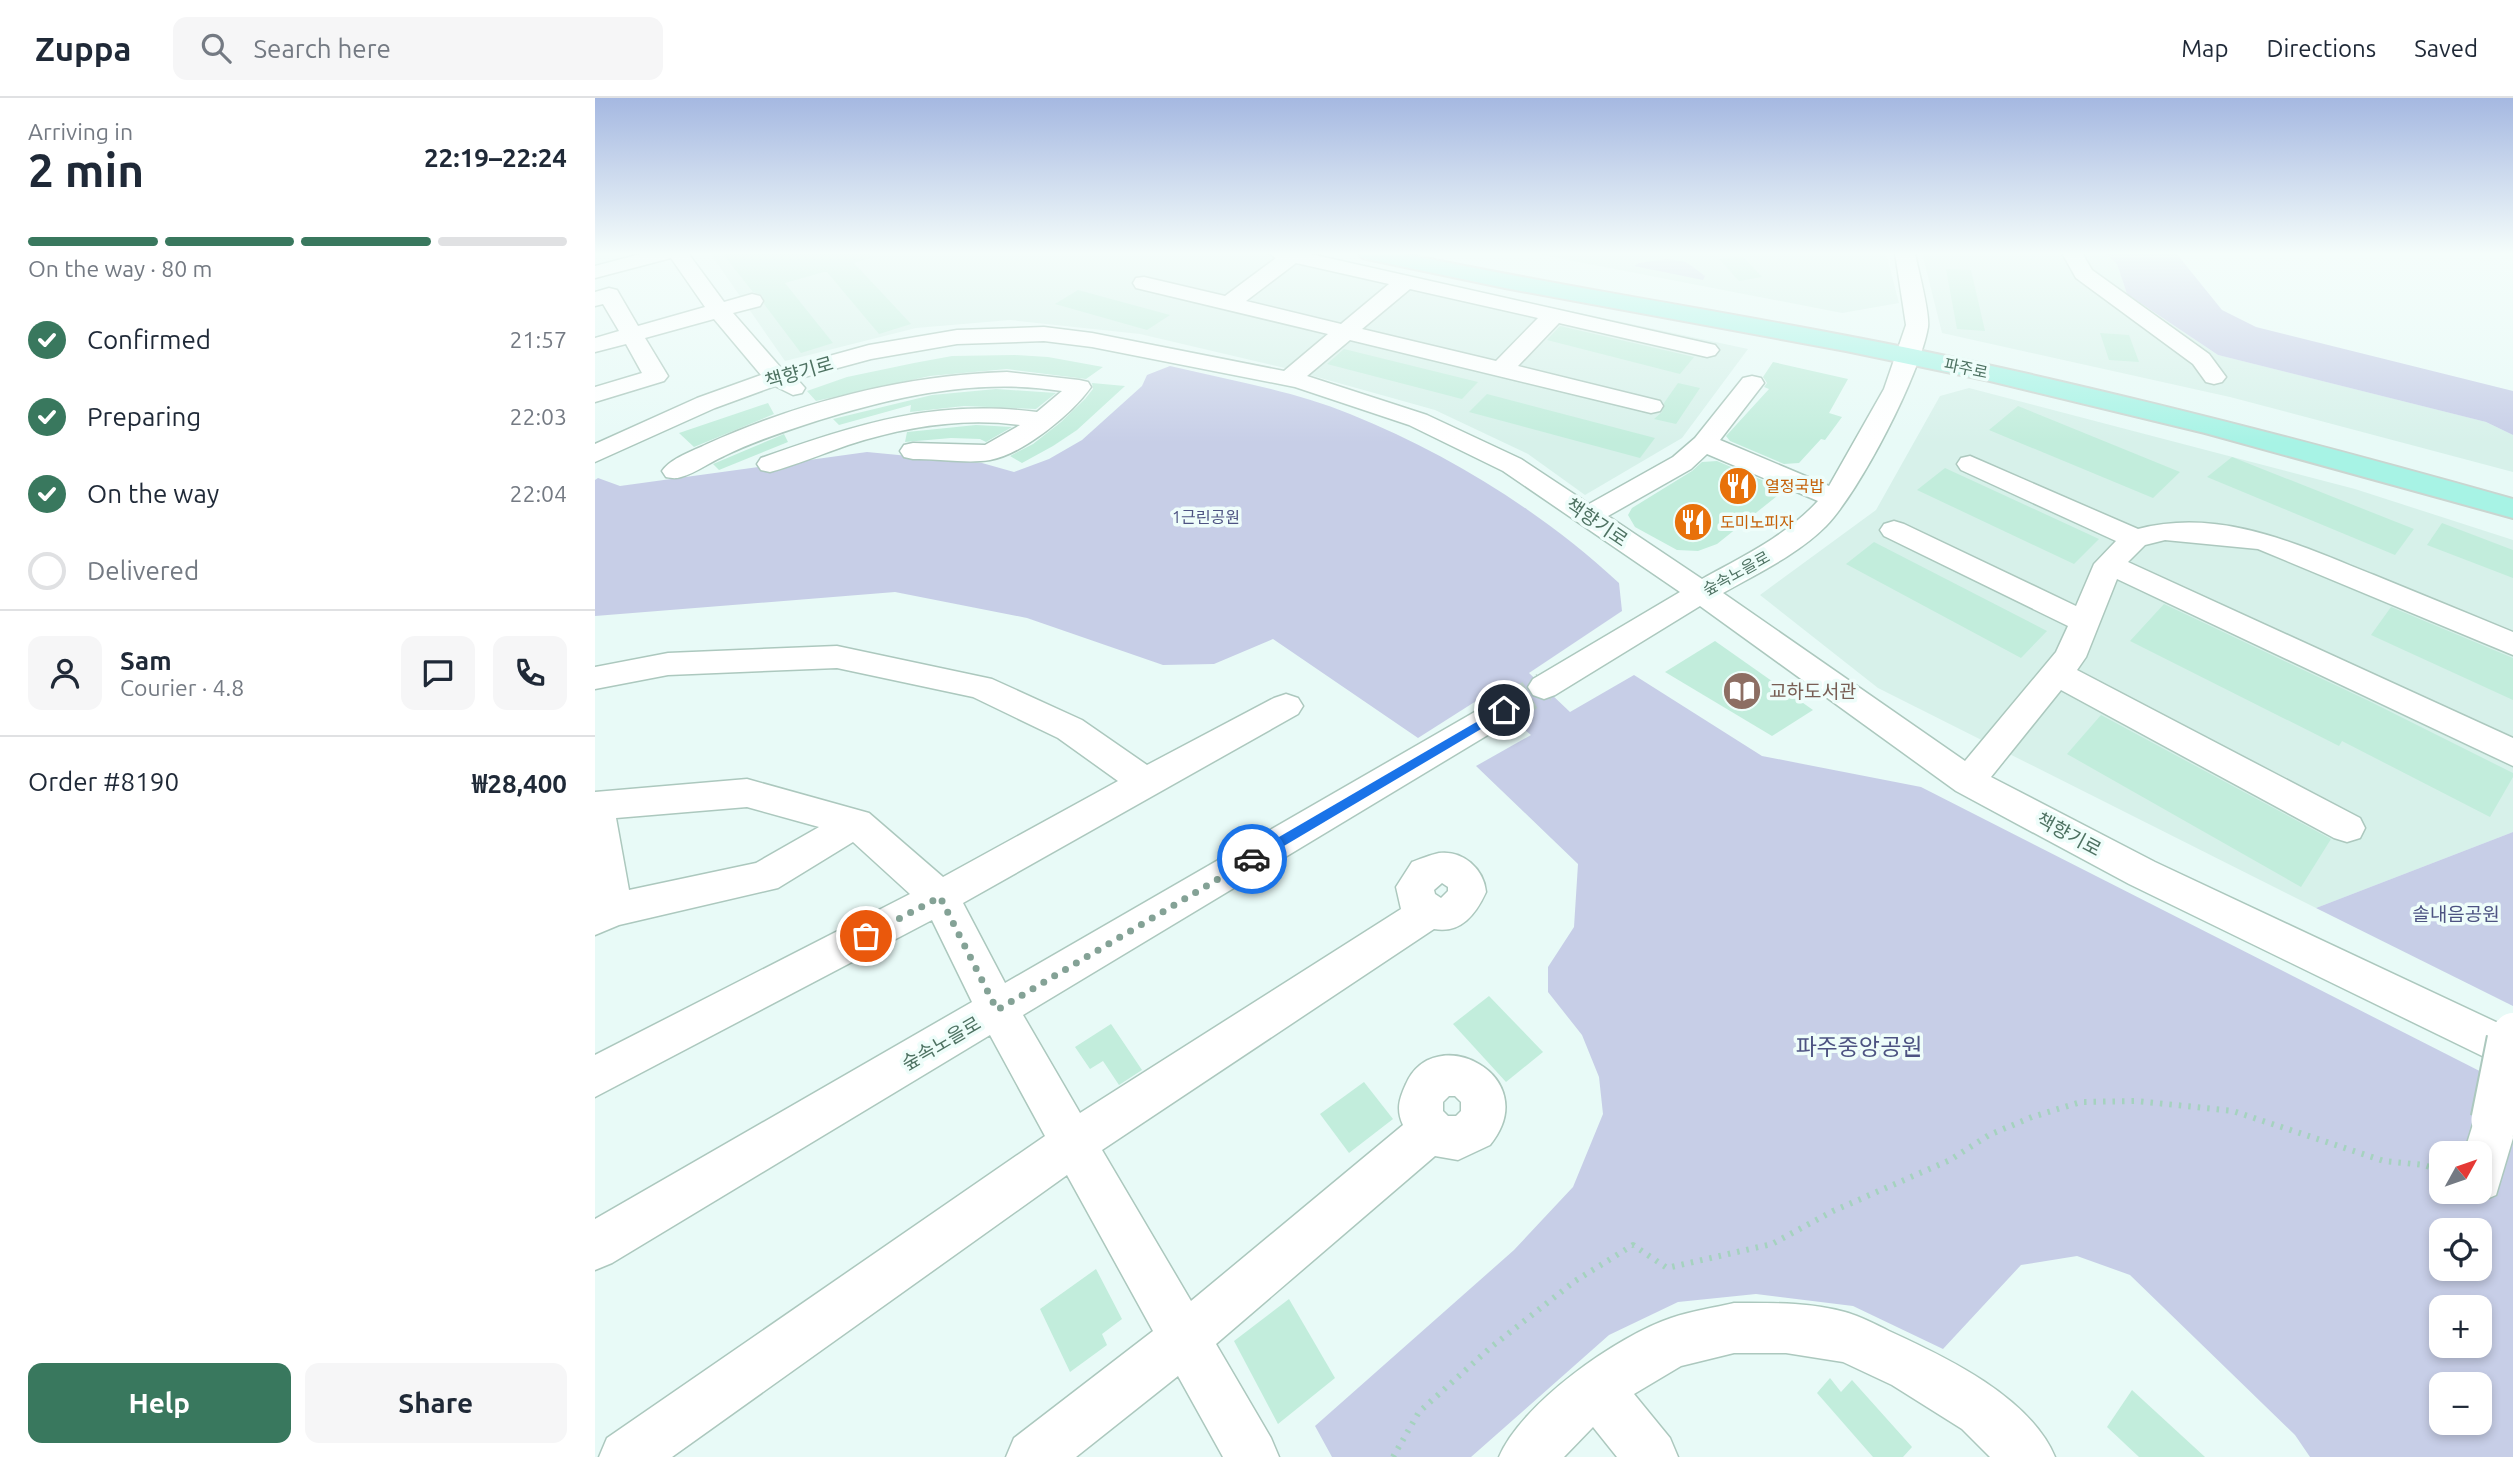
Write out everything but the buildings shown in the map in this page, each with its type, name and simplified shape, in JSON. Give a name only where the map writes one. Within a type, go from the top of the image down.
[{"type":"main road","name":"파주로","points":[[1705,316],[1909,349]]},
{"type":"main road","name":"파주로","points":[[1766,316],[1859,334],[2082,394],[2322,447],[2513,509]]},
{"type":"main road","points":[[2322,447],[2408,458],[2513,491]]},
{"type":"main road","points":[[2322,447],[2513,517]]},
{"type":"street","points":[[595,395],[656,376],[621,316]]},
{"type":"street","points":[[595,345],[697,316]]},
{"type":"street","points":[[725,316],[775,378],[793,388],[834,440]]},
{"type":"street","points":[[1278,316],[1651,407]]},
{"type":"street","points":[[1290,379],[1365,316]]},
{"type":"street","points":[[1501,370],[1553,316]]},
{"type":"street","points":[[1555,316],[1707,350]]},
{"type":"street","name":"숲속노을로","points":[[1544,687],[1701,592],[1779,549],[1815,522],[1835,498],[1896,389],[1917,325],[1916,316]]},
{"type":"street","points":[[2141,316],[2200,359],[2214,377]]},
{"type":"street","name":"책향기로","points":[[595,454],[706,403],[775,378],[869,352],[917,343],[997,334],[1044,334],[1092,340],[1290,379],[1418,420],[1512,465],[1701,592],[1968,781],[2143,873],[2513,1051]]},
{"type":"street","points":[[675,471],[742,437],[865,397],[929,383],[980,378],[1021,379],[1079,387],[1072,398],[989,452],[913,451]]},
{"type":"street","points":[[1588,516],[1682,463],[1703,443],[1752,383]]},
{"type":"street","points":[[770,464],[834,440],[926,416],[991,413],[1041,420]]},
{"type":"street","points":[[1703,443],[1835,498]]},
{"type":"street","points":[[1971,464],[2135,539]]},
{"type":"street","points":[[1894,530],[2085,622]]},
{"type":"street","points":[[1968,781],[2070,657],[2109,564],[2135,539],[2165,531],[2206,533],[2264,541],[2513,644]]},
{"type":"street","points":[[2109,564],[2513,753]]},
{"type":"street","points":[[595,678],[669,664],[837,657],[981,687],[1070,729],[1145,782]]},
{"type":"street","points":[[2056,673],[2347,828]]},
{"type":"street","points":[[595,1077],[940,897],[1286,706]]},
{"type":"street","name":"숲속노을로","points":[[595,1246],[1504,710]]},
{"type":"street","points":[[856,822],[765,877],[604,914],[595,806],[747,793],[856,822],[940,897],[997,1010],[1252,1457]]},
{"type":"street","points":[[626,1457],[1074,1143],[1429,912]]},
{"type":"street","points":[[2490,1141],[2513,1032]]},
{"type":"street","points":[[1033,1457],[1185,1338],[1430,1132]]},
{"type":"street","points":[[1526,1457],[1595,1388],[1672,1343],[1734,1328],[1786,1328],[1846,1338],[1910,1367],[1981,1410],[2028,1457]]},
{"type":"street","points":[[1595,1388],[1651,1457]]},
{"type":"path","points":[[1393,1457],[1419,1412],[1490,1349],[1575,1281],[1633,1245],[1667,1268],[1772,1244],[1833,1211],[1950,1160],[1989,1135],[2032,1117],[2081,1102],[2137,1101],[2233,1111],[2384,1161],[2429,1167]]},
{"type":"shaded area","points":[[754,316],[1596,316],[1748,349],[1682,438],[1585,495],[1528,454],[1435,410],[1285,368],[1140,334],[1010,320],[916,328],[785,361]]},
{"type":"shaded area","points":[[1938,316],[2160,316],[2218,355],[2486,422],[2513,435],[2513,472],[2230,397],[1942,333]]},
{"type":"shaded area","points":[[1969,388],[2355,489],[2513,540],[2513,832],[2316,908],[1878,688],[1760,595],[1876,510],[1940,396]]},
{"type":"green space","points":[[2160,316],[2235,316],[2256,327],[2513,391],[2513,435],[2486,422],[2218,355]]},
{"type":"green space","name":"파주중앙공원","points":[[1170,366],[1284,392],[1328,406],[1387,430],[1458,466],[1526,508],[1558,532],[1619,583],[1622,611],[1529,673],[1570,712],[1634,675],[1762,756],[1921,787],[2513,1088],[2513,1457],[2310,1457],[2295,1435],[2130,1275],[2077,1256],[2021,1265],[1943,1349],[1853,1306],[1756,1294],[1678,1302],[1609,1335],[1471,1457],[1332,1457],[1315,1426],[1514,1250],[1573,1187],[1603,1114],[1599,1077],[1582,1035],[1548,992],[1548,967],[1574,927],[1578,864],[1476,766],[1531,735],[1484,696],[1418,738],[1273,639],[1214,664],[1163,665],[1027,618],[895,592],[595,616],[595,480],[598,478],[620,486],[867,452],[982,463],[1014,472],[1049,459],[1082,440],[1142,386],[1147,375]]},
{"type":"green space","name":"솔내음공원","points":[[2513,832],[2513,1006],[2316,908]]},
{"type":"tunnel","points":[[1504,710],[1544,687]]},
{"type":"way so far","points":[[866,936],[940,897],[997,1010],[1252,859]]},
{"type":"place","name":"열정국밥","points":[[1738,486]]},
{"type":"place","name":"도미노피자","points":[[1693,522]]},
{"type":"place","name":"교하도서관","points":[[1742,691]]},
{"type":"route","points":[[1252,859],[1504,710]]},
{"type":"park label","name":"1근린공원","points":[[1206,517]]}]
